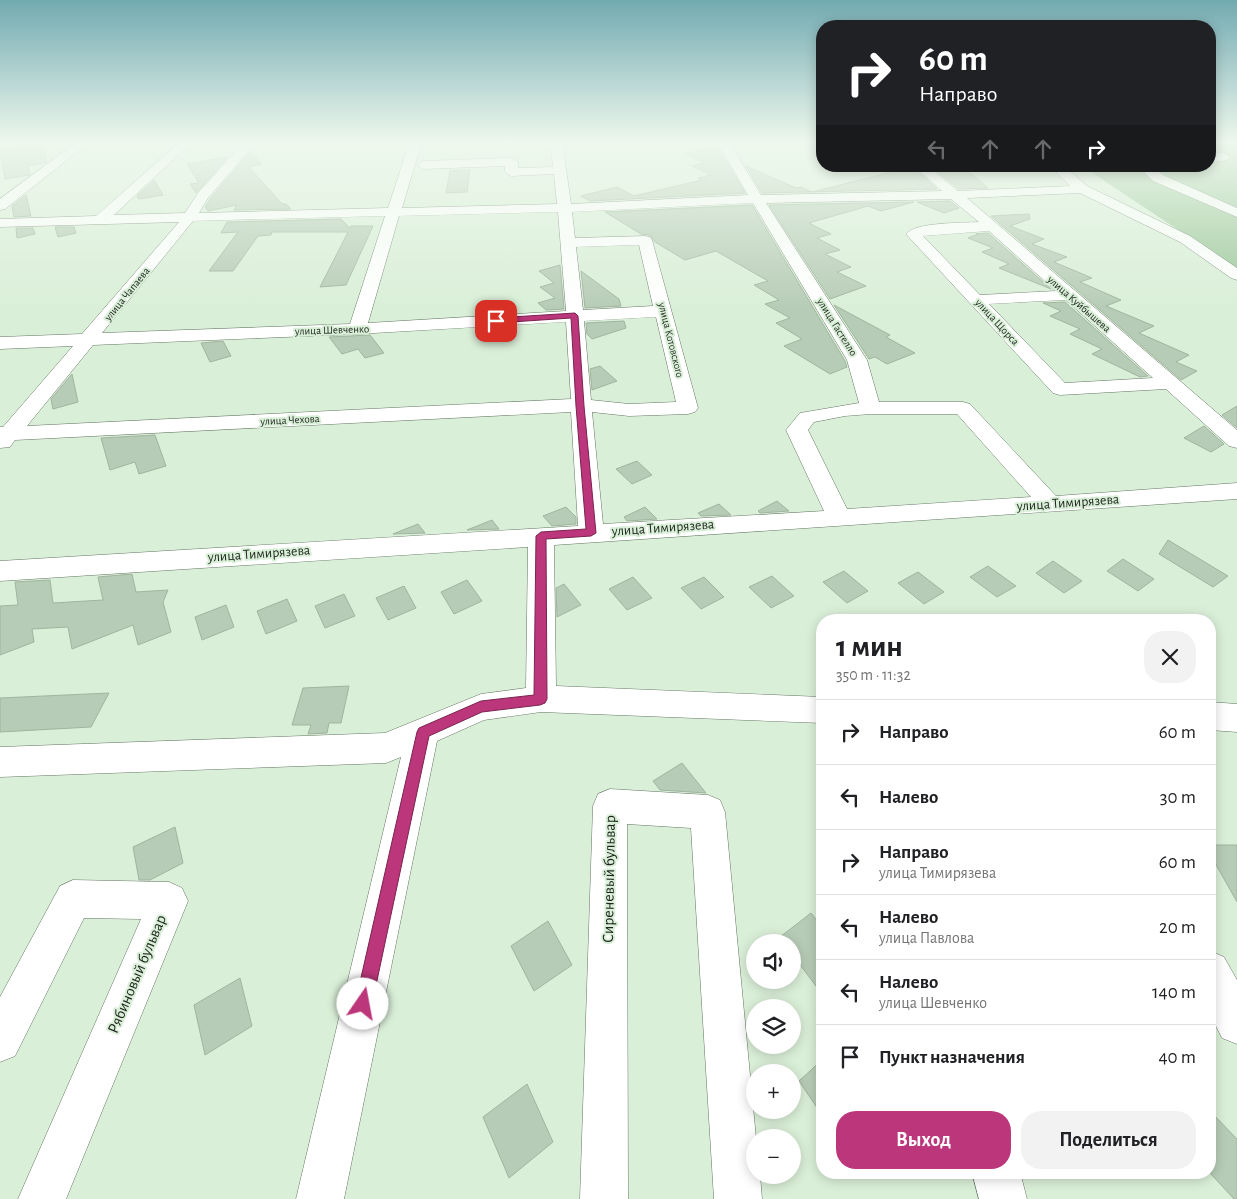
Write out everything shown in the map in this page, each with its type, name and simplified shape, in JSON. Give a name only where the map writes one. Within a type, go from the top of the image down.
[{"type":"street","points":[[0,206],[12,197]]},
{"type":"street","points":[[100,220],[126,197]]},
{"type":"street","name":"улица Чапаева","points":[[3,438],[89,340],[182,227],[202,197]]},
{"type":"street","points":[[357,330],[399,197]]},
{"type":"street","points":[[564,197],[569,242],[591,533]]},
{"type":"street","points":[[0,223],[565,208],[756,199],[856,197]]},
{"type":"street","name":"улица Куйбышева","points":[[955,197],[992,226],[1068,295],[1237,441]]},
{"type":"street","points":[[1098,197],[1184,240],[1237,274]]},
{"type":"street","points":[[1200,197],[1237,214]]},
{"type":"street","name":"улица Гастелло","points":[[756,199],[857,360],[871,408]]},
{"type":"street","name":"улица Щорса","points":[[992,226],[926,230],[913,234],[1060,389],[1170,383]]},
{"type":"street","name":"улица Котовского","points":[[569,242],[644,240],[688,408],[629,410],[580,406]]},
{"type":"street","points":[[976,300],[1068,295]]},
{"type":"street","name":"улица Шевченко","points":[[0,343],[357,330],[664,311]]},
{"type":"street","name":"улица Чехова","points":[[3,438],[580,406]]},
{"type":"street","points":[[839,517],[797,430],[807,416],[871,408],[963,408],[1050,504]]},
{"type":"street","name":"улица Тимирязева","points":[[0,571],[839,517],[950,512],[1237,491]]},
{"type":"street","points":[[540,699],[541,536]]},
{"type":"street","points":[[0,762],[386,748],[481,707],[540,699],[816,710]]},
{"type":"street","points":[[1216,716],[1237,718]]},
{"type":"street","points":[[320,1199],[423,732]]},
{"type":"street","name":"Сиреневый бульвар","points":[[604,1199],[610,806],[708,812],[738,1199]]},
{"type":"street","name":"Рябиновый бульвар","points":[[0,1041],[73,899],[168,900],[42,1199]]},
{"type":"street","points":[[998,1179],[1003,1199]]},
{"type":"green space","points":[[1129,197],[1237,197],[1237,269]]},
{"type":"building","points":[[24,197],[26,197],[31,216],[14,217],[12,206]]},
{"type":"building","points":[[212,197],[276,197],[282,204],[286,204],[291,209],[234,210],[237,205],[208,211],[205,207]]},
{"type":"building","points":[[583,197],[668,197],[590,201]]},
{"type":"building","points":[[950,201],[959,208],[944,213],[917,202]]},
{"type":"building","points":[[914,202],[881,211],[868,206],[809,223],[831,234],[817,238],[840,250],[825,254],[851,267],[837,272],[866,286],[830,299],[769,205]]},
{"type":"building","points":[[752,205],[847,367],[830,374],[784,346],[802,339],[776,323],[790,318],[765,304],[779,300],[754,285],[768,281],[716,251],[685,260],[655,242],[650,235],[641,234],[605,212]]},
{"type":"building","points":[[1029,214],[1030,219],[1010,226],[1044,239],[1032,244],[1067,257],[1054,262],[1092,278],[1080,282],[1121,300],[1106,306],[1154,326],[1139,333],[1189,355],[1176,362],[1197,371],[1181,380],[991,216]]},
{"type":"building","points":[[341,219],[350,228],[351,226],[373,226],[346,285],[320,287],[348,232],[272,232],[271,235],[258,236],[233,271],[209,271],[238,232],[221,233],[227,222]]},
{"type":"building","points":[[55,227],[74,227],[76,233],[58,237]]},
{"type":"building","points":[[16,228],[33,228],[35,234],[17,238]]},
{"type":"building","points":[[988,233],[1051,289],[999,268],[1009,264],[982,252],[993,248],[968,238],[978,234],[976,234]]},
{"type":"building","points":[[560,265],[564,309],[546,310],[538,303],[555,298],[540,287],[554,283],[539,271]]},
{"type":"building","points":[[581,271],[619,299],[621,306],[585,308]]},
{"type":"building","points":[[1065,302],[1148,376],[1140,377],[1092,354],[1102,349],[1070,334],[1080,329],[1050,316],[1061,311],[1043,303]]},
{"type":"building","points":[[834,305],[890,335],[886,337],[915,353],[887,364],[875,357],[869,359]]},
{"type":"building","points":[[624,321],[626,328],[592,339],[587,334],[586,323]]},
{"type":"building","points":[[370,335],[384,353],[365,358],[358,349],[342,354],[329,337]]},
{"type":"building","points":[[223,341],[231,356],[210,362],[201,343]]},
{"type":"building","points":[[600,366],[617,381],[592,390],[590,369]]},
{"type":"building","points":[[72,374],[78,402],[53,409],[51,399]]},
{"type":"building","points":[[1237,406],[1237,428],[1222,415]]},
{"type":"building","points":[[1204,426],[1224,444],[1211,452],[1184,438]]},
{"type":"building","points":[[155,435],[166,466],[139,474],[135,462],[110,470],[101,438]]},
{"type":"building","points":[[637,461],[652,475],[632,484],[616,469]]},
{"type":"building","points":[[777,501],[789,511],[760,513],[758,511]]},
{"type":"building","points":[[719,504],[731,515],[701,516],[698,513]]},
{"type":"building","points":[[566,507],[576,517],[576,524],[552,526],[543,516]]},
{"type":"building","points":[[645,507],[657,519],[627,521],[624,517]]},
{"type":"building","points":[[492,520],[499,529],[467,530]]},
{"type":"building","points":[[418,524],[425,533],[393,534]]},
{"type":"building","points":[[1168,540],[1228,576],[1213,587],[1159,554]]},
{"type":"building","points":[[1123,559],[1154,579],[1138,591],[1107,571]]},
{"type":"building","points":[[1053,561],[1082,581],[1064,593],[1036,573]]},
{"type":"building","points":[[988,566],[1016,586],[997,597],[970,577]]},
{"type":"building","points":[[844,571],[868,591],[847,603],[823,582]]},
{"type":"building","points":[[918,572],[944,592],[924,604],[898,583]]},
{"type":"building","points":[[132,574],[136,592],[168,590],[163,602],[171,632],[138,645],[133,625],[72,649],[68,627],[32,629],[34,642],[0,655],[0,606],[18,605],[15,582],[50,580],[53,603],[103,600],[98,577]]},
{"type":"building","points":[[772,576],[794,596],[771,608],[749,587]]},
{"type":"building","points":[[633,577],[652,598],[627,610],[609,589]]},
{"type":"building","points":[[704,577],[724,597],[701,609],[681,588]]},
{"type":"building","points":[[467,580],[482,601],[454,614],[441,592]]},
{"type":"building","points":[[564,584],[581,605],[557,617],[556,588]]},
{"type":"building","points":[[404,586],[416,608],[388,620],[376,598]]},
{"type":"building","points":[[344,594],[355,616],[325,628],[315,606]]},
{"type":"building","points":[[287,599],[297,621],[266,634],[257,611]]},
{"type":"building","points":[[226,605],[234,627],[202,640],[195,617]]},
{"type":"building","points":[[349,686],[341,723],[329,723],[327,733],[308,734],[311,725],[292,725],[303,688]]},
{"type":"building","points":[[109,693],[91,727],[0,732],[0,698]]},
{"type":"building","points":[[682,763],[706,793],[660,790],[653,781]]},
{"type":"building","points":[[175,827],[183,863],[150,880],[139,880],[133,847]]},
{"type":"building","points":[[1216,845],[1237,845],[1237,902],[1216,865]]},
{"type":"building","points":[[811,913],[816,919],[816,986],[801,966],[801,934],[784,934]]},
{"type":"building","points":[[548,921],[572,965],[534,991],[511,946]]},
{"type":"building","points":[[240,978],[252,1026],[205,1055],[194,1005]]},
{"type":"building","points":[[816,1065],[816,1106],[801,1084],[801,1079]]},
{"type":"building","points":[[527,1084],[553,1142],[509,1178],[483,1117]]},
{"type":"building","points":[[1216,1117],[1237,1139],[1237,1199],[1234,1199],[1216,1179]]},
{"type":"route","points":[[363,1004],[423,732],[481,707],[540,699],[541,536],[591,533],[580,406],[575,316],[496,321]]}]
